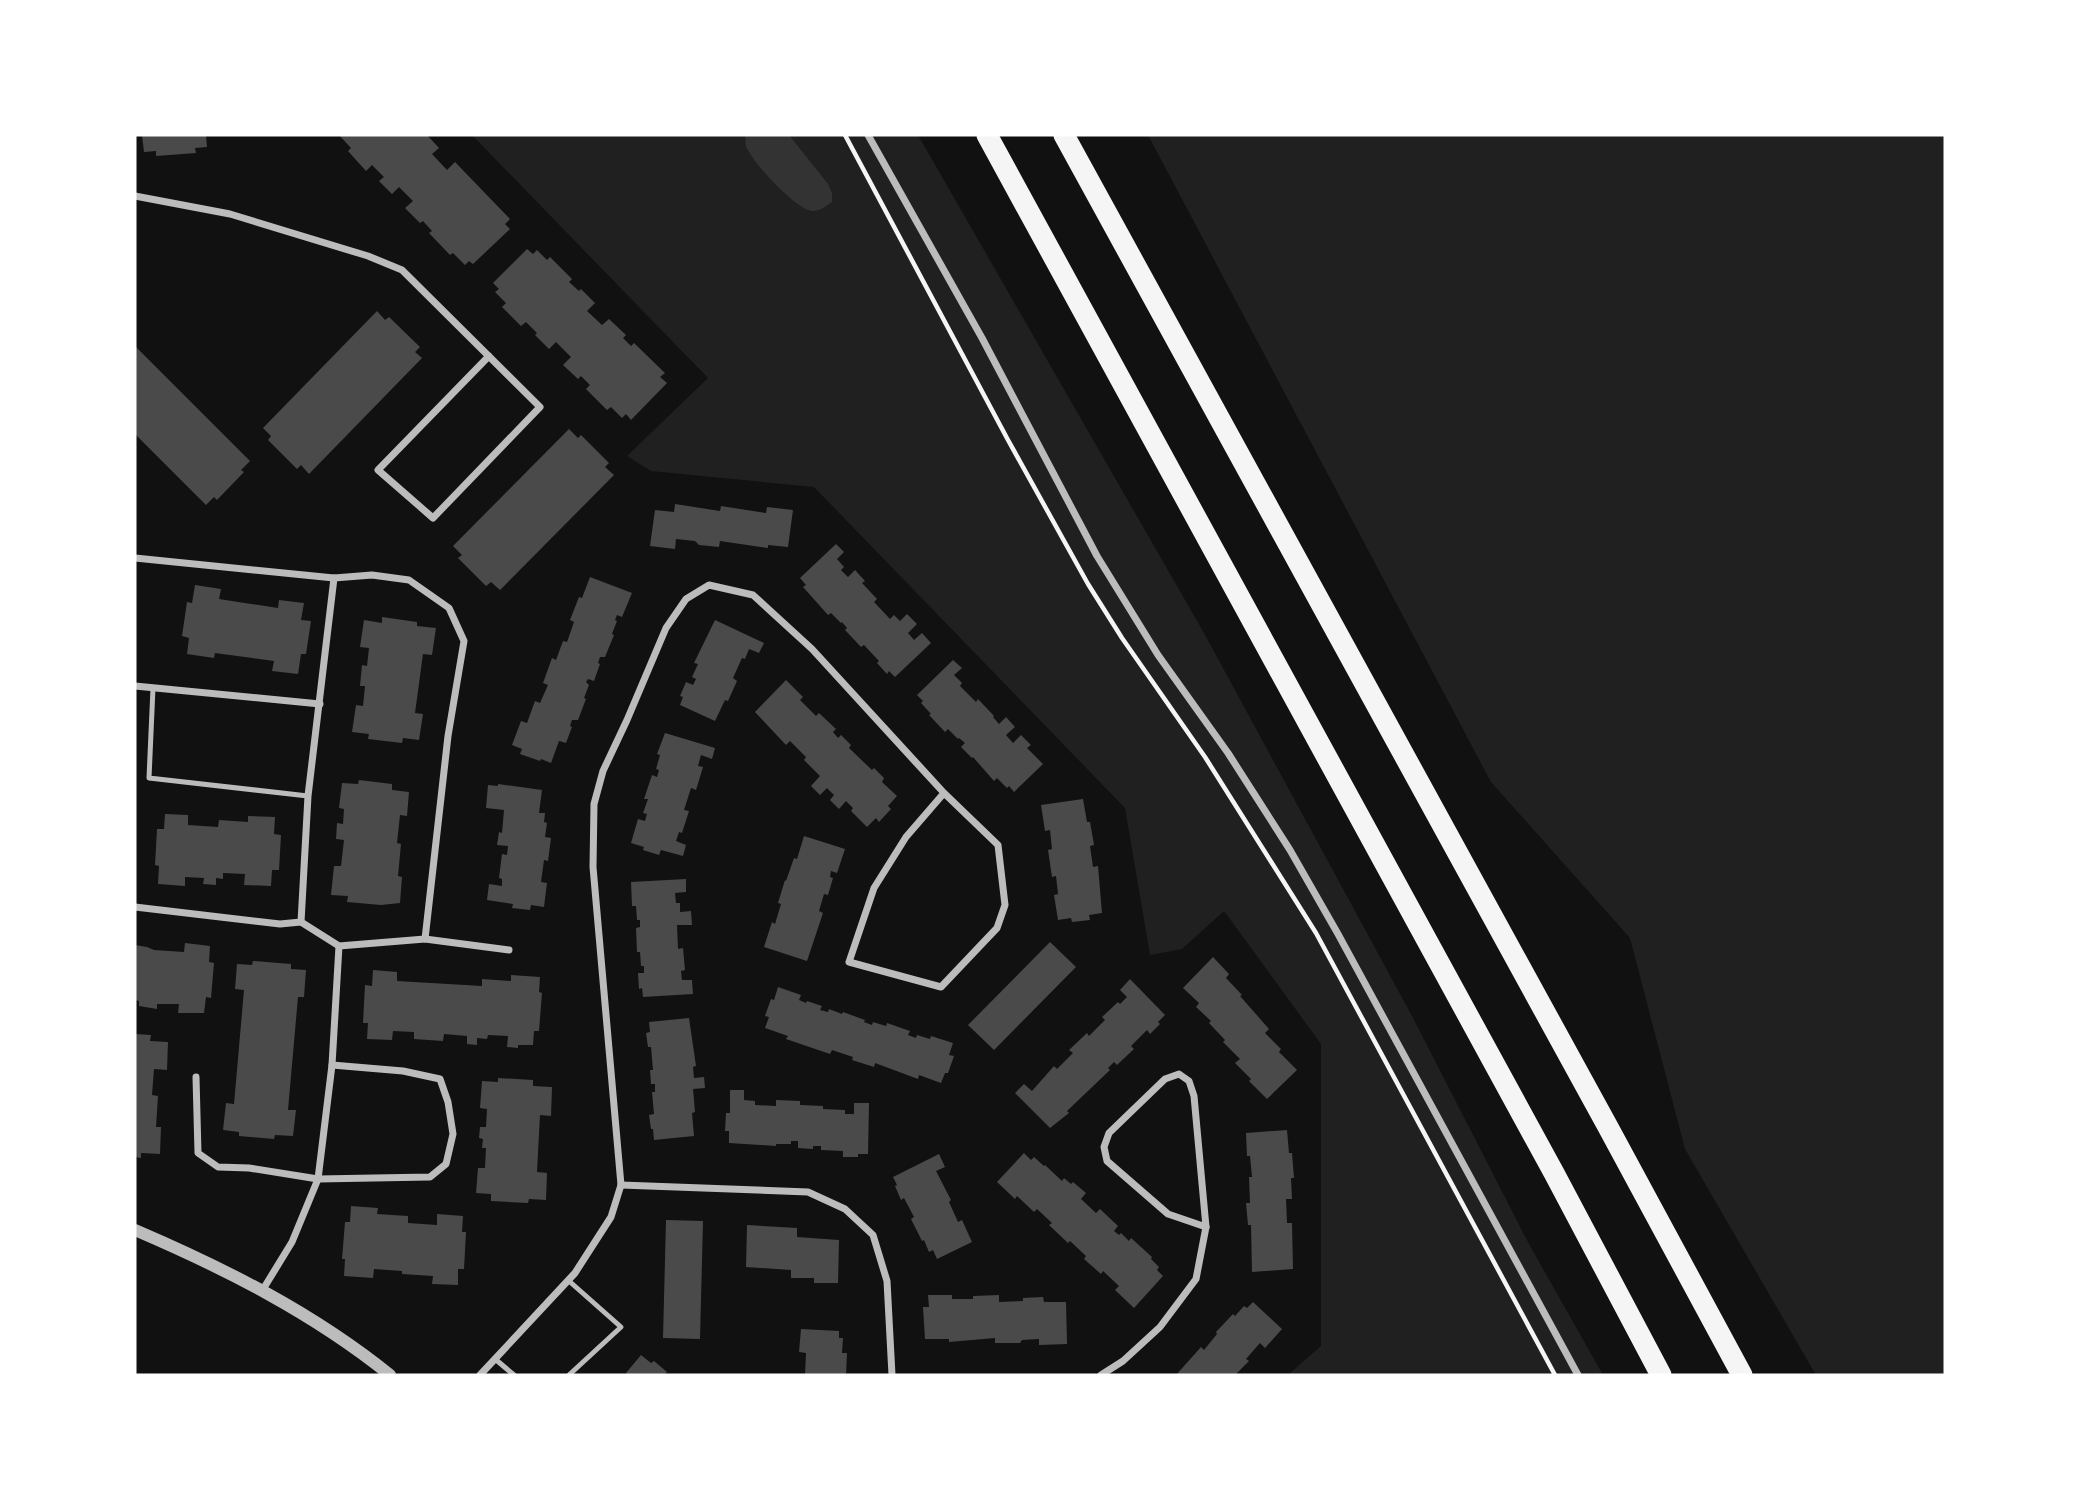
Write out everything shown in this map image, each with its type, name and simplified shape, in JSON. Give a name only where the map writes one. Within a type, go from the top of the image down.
[{"type":"highway","points":[[987,135],[1554,1173],[1661,1375]]},
{"type":"highway","points":[[1064,135],[1742,1375]]},
{"type":"street","points":[[868,135],[982,338],[1097,556],[1158,655],[1235,764],[1290,850],[1578,1375]]},
{"type":"street","points":[[135,196],[230,214],[368,256],[402,270],[489,356],[540,407],[433,518],[378,470],[489,356]]},
{"type":"street","points":[[135,558],[334,578],[372,575],[409,580],[449,608],[464,641],[448,736],[425,939]]},
{"type":"street","points":[[301,922],[309,796],[334,578]]},
{"type":"street","points":[[480,1375],[576,1273],[611,1217],[621,1185],[593,867],[594,804],[603,771],[666,628],[687,599],[709,585],[753,594],[812,649],[944,793],[998,845],[1005,905],[998,928],[942,987],[849,962],[874,888],[906,837],[944,793]]},
{"type":"street","points":[[135,686],[320,704]]},
{"type":"street","points":[[135,908],[280,924],[301,922],[339,946],[425,939],[509,950]]},
{"type":"street","points":[[262,1290],[292,1242],[318,1179],[332,1065],[339,946]]},
{"type":"street","points":[[196,1077],[198,1153],[218,1167],[249,1168],[318,1179],[430,1177],[446,1164],[453,1134],[448,1102],[440,1079],[403,1071],[332,1065]]},
{"type":"street","points":[[1101,1375],[1123,1362],[1160,1327],[1196,1279],[1206,1227],[1194,1096],[1189,1081],[1179,1074],[1165,1079],[1109,1133],[1104,1147],[1107,1161],[1168,1214],[1206,1227]]},
{"type":"street","points":[[621,1185],[808,1192],[845,1209],[873,1235],[887,1281],[892,1375]]},
{"type":"street","points":[[135,1230],[194,1255],[262,1290],[325,1327],[390,1375]]},
{"type":"lane","points":[[153,688],[149,778],[309,796]]},
{"type":"lane","points":[[569,1281],[621,1327],[569,1375]]},
{"type":"lane","points":[[495,1359],[514,1375]]},
{"type":"path","points":[[845,135],[1088,584],[1205,757],[1316,933],[1555,1375]]},
{"type":"shaded area","points":[[472,135],[918,135],[1204,633],[1412,1016],[1529,1244],[1603,1375],[1288,1375],[1321,1346],[1321,1044],[1224,911],[1182,949],[1150,955],[1125,808],[814,487],[651,471],[627,456],[708,378]]},
{"type":"shaded area","points":[[745,135],[789,135],[828,184],[832,202],[812,211],[796,203],[756,162],[746,146]]},
{"type":"shaded area","points":[[1148,135],[1945,135],[1945,1375],[1816,1375],[1685,1149],[1630,938],[1491,782]]},
{"type":"building","points":[[142,135],[206,135],[207,147],[195,148],[196,153],[156,156],[156,151],[144,152]]},
{"type":"building","points":[[339,135],[427,135],[439,148],[432,154],[447,170],[455,162],[510,219],[505,224],[510,229],[473,264],[469,261],[465,265],[453,253],[450,255],[429,233],[432,231],[423,221],[420,223],[405,208],[413,201],[399,187],[392,194],[379,181],[384,177],[372,165],[366,171],[348,151],[351,148]]},
{"type":"building","points":[[527,249],[533,254],[537,250],[547,260],[550,257],[572,279],[569,282],[595,303],[587,311],[602,325],[609,319],[626,335],[623,338],[631,346],[634,343],[665,373],[660,377],[667,383],[631,420],[626,414],[622,418],[611,407],[607,410],[586,389],[590,385],[581,376],[578,379],[563,365],[571,357],[556,342],[549,349],[526,322],[521,326],[502,307],[506,303],[495,292],[499,289],[493,283]]},
{"type":"building","points":[[377,311],[385,320],[389,317],[420,347],[415,352],[422,358],[309,474],[301,465],[297,469],[268,440],[271,436],[263,428]]},
{"type":"building","points":[[135,346],[250,461],[241,470],[244,472],[217,500],[214,497],[206,505],[135,434]]},
{"type":"building","points":[[569,429],[578,438],[581,435],[609,463],[605,467],[614,475],[500,590],[491,582],[486,586],[458,558],[462,555],[453,546]]},
{"type":"building","points":[[675,504],[720,511],[721,506],[766,513],[767,507],[793,510],[788,547],[768,545],[768,548],[720,541],[719,547],[676,539],[675,549],[650,546],[655,510],[674,512]]},
{"type":"building","points":[[836,544],[844,552],[837,559],[844,567],[841,570],[848,577],[855,570],[865,581],[862,583],[877,599],[874,602],[890,619],[894,615],[900,621],[907,614],[917,624],[908,633],[914,640],[922,633],[931,643],[895,677],[889,671],[887,674],[864,645],[861,647],[845,630],[847,628],[842,622],[831,613],[828,615],[803,587],[806,585],[800,578]]},
{"type":"building","points":[[590,577],[632,593],[622,617],[617,615],[612,634],[614,635],[605,657],[600,657],[594,681],[588,679],[586,682],[589,685],[584,698],[586,699],[578,720],[572,720],[566,743],[559,741],[551,763],[541,759],[540,761],[520,754],[522,749],[512,745],[521,721],[527,723],[535,701],[540,703],[548,685],[543,683],[552,658],[556,660],[563,641],[567,642],[574,622],[570,620]]},
{"type":"building","points":[[195,585],[221,589],[219,599],[278,608],[279,600],[304,603],[301,620],[311,621],[306,654],[301,654],[298,674],[272,671],[274,661],[215,653],[214,658],[187,654],[189,638],[182,636],[187,602],[192,603]]},
{"type":"building","points":[[382,617],[436,628],[432,655],[423,654],[415,713],[423,714],[419,740],[403,738],[402,743],[368,739],[369,734],[352,732],[356,705],[363,706],[365,686],[360,686],[362,665],[367,666],[369,648],[360,647],[364,620],[382,623]]},
{"type":"building","points":[[715,620],[764,643],[759,653],[749,649],[745,659],[742,658],[733,678],[737,681],[715,721],[680,705],[683,697],[680,696],[686,682],[693,685],[696,679],[692,677],[698,664],[694,663]]},
{"type":"building","points":[[953,660],[962,668],[954,675],[962,683],[960,686],[976,702],[978,699],[999,724],[1006,717],[1015,727],[1006,735],[1013,743],[1021,735],[1031,745],[1027,748],[1043,764],[1014,792],[997,778],[994,781],[961,747],[965,743],[948,729],[945,732],[929,715],[931,714],[917,695]]},
{"type":"building","points":[[786,680],[803,697],[800,700],[816,716],[819,713],[836,729],[833,732],[838,738],[841,735],[851,745],[849,748],[884,778],[882,782],[897,796],[888,806],[891,809],[879,822],[876,818],[867,827],[851,811],[853,808],[846,801],[839,809],[830,800],[834,795],[827,788],[820,795],[811,786],[820,776],[804,760],[806,757],[790,741],[786,745],[755,712]]},
{"type":"building","points":[[665,733],[715,748],[712,759],[701,755],[698,766],[703,767],[696,790],[691,788],[684,810],[689,811],[682,833],[679,832],[676,841],[686,845],[683,856],[661,850],[659,855],[631,843],[638,819],[645,821],[647,814],[643,813],[648,799],[644,799],[652,775],[657,777],[660,755],[657,754]]},
{"type":"building","points":[[359,780],[392,784],[392,790],[409,792],[407,816],[400,815],[397,843],[401,844],[398,876],[402,877],[400,903],[381,905],[347,902],[348,896],[331,895],[334,866],[341,866],[344,840],[336,839],[337,823],[343,824],[344,809],[339,808],[342,783],[358,784]]},
{"type":"building","points":[[488,785],[542,790],[539,813],[545,813],[545,837],[551,838],[548,861],[544,860],[541,882],[547,883],[544,907],[531,905],[530,910],[512,908],[513,904],[487,900],[489,884],[502,886],[502,879],[499,878],[502,854],[507,855],[508,846],[497,845],[499,832],[502,833],[504,810],[486,808]]},
{"type":"building","points":[[1083,799],[1094,845],[1090,846],[1093,867],[1098,866],[1102,913],[1089,915],[1090,920],[1058,920],[1054,895],[1058,894],[1056,876],[1052,877],[1048,850],[1052,849],[1050,830],[1045,831],[1041,805]]},
{"type":"building","points":[[165,814],[188,815],[188,825],[218,827],[219,820],[248,822],[248,816],[275,817],[274,834],[281,835],[279,870],[272,870],[271,886],[244,885],[245,874],[223,873],[223,879],[216,878],[216,885],[203,884],[204,878],[185,877],[185,886],[158,884],[159,866],[155,865],[157,829],[164,829]]},
{"type":"building","points":[[804,836],[845,849],[837,873],[831,871],[830,877],[833,878],[828,895],[824,894],[819,911],[823,913],[807,961],[764,947],[772,922],[775,924],[785,880],[794,858],[797,859]]},
{"type":"building","points":[[686,879],[686,892],[675,893],[676,903],[680,903],[680,912],[691,911],[692,925],[677,925],[678,949],[683,948],[685,970],[681,971],[682,980],[692,980],[693,994],[643,997],[642,988],[639,989],[638,973],[644,973],[644,966],[641,966],[640,952],[637,952],[636,928],[640,927],[640,920],[637,920],[636,906],[632,906],[631,882]]},
{"type":"building","points":[[1050,942],[1076,967],[994,1050],[968,1025]]},
{"type":"building","points":[[185,943],[210,946],[209,962],[214,963],[211,998],[206,997],[204,1013],[178,1013],[179,1004],[157,1004],[157,1009],[139,1006],[139,1001],[135,1000],[135,945],[154,950],[184,952]]},
{"type":"building","points":[[1213,957],[1229,974],[1226,978],[1242,995],[1240,996],[1269,1029],[1265,1033],[1281,1049],[1279,1052],[1297,1070],[1267,1099],[1235,1063],[1240,1059],[1223,1042],[1225,1040],[1209,1023],[1211,1021],[1196,1007],[1199,1003],[1183,988]]},
{"type":"building","points":[[253,961],[291,964],[291,969],[306,970],[304,997],[298,997],[288,1110],[296,1110],[293,1136],[275,1135],[274,1139],[239,1136],[239,1132],[223,1130],[226,1103],[234,1104],[244,990],[235,989],[237,964],[252,965]]},
{"type":"building","points":[[373,970],[397,972],[397,981],[482,986],[482,979],[511,981],[511,975],[540,977],[539,992],[542,993],[539,1031],[534,1031],[533,1045],[518,1045],[518,1048],[507,1047],[508,1036],[488,1035],[487,1039],[477,1038],[477,1045],[467,1044],[467,1036],[444,1034],[443,1041],[414,1039],[414,1032],[393,1031],[392,1040],[367,1039],[368,1023],[363,1023],[365,985],[372,986]]},
{"type":"building","points":[[1130,979],[1165,1015],[1150,1034],[1147,1030],[1131,1046],[1134,1049],[1117,1065],[1114,1062],[1108,1068],[1110,1070],[1067,1111],[1069,1113],[1050,1128],[1015,1093],[1024,1084],[1032,1091],[1054,1066],[1057,1069],[1073,1053],[1069,1050],[1087,1033],[1089,1036],[1105,1020],[1102,1017],[1127,997],[1120,990]]},
{"type":"building","points":[[778,987],[801,995],[799,1000],[822,1006],[820,1010],[843,1012],[872,1025],[873,1022],[886,1026],[887,1023],[910,1031],[908,1035],[916,1038],[917,1035],[930,1039],[931,1036],[953,1043],[949,1055],[954,1056],[948,1073],[945,1073],[941,1083],[919,1075],[918,1079],[875,1063],[874,1067],[832,1050],[830,1054],[786,1039],[788,1036],[765,1028],[769,1017],[765,1016]]},
{"type":"building","points":[[689,1018],[696,1066],[693,1067],[694,1078],[704,1077],[705,1088],[693,1089],[694,1136],[654,1140],[649,1115],[654,1114],[652,1092],[655,1092],[655,1084],[651,1084],[651,1047],[648,1047],[646,1033],[650,1032],[649,1022]]},
{"type":"building","points":[[135,1034],[151,1035],[150,1041],[168,1042],[167,1070],[154,1069],[152,1095],[158,1096],[156,1127],[161,1127],[160,1154],[141,1153],[141,1158],[135,1157]]},
{"type":"building","points":[[498,1078],[533,1080],[533,1086],[552,1087],[551,1116],[540,1115],[537,1172],[547,1173],[546,1200],[529,1199],[528,1203],[491,1201],[491,1194],[476,1193],[478,1168],[485,1168],[486,1148],[482,1148],[483,1139],[479,1138],[480,1127],[486,1127],[487,1109],[480,1108],[482,1081],[498,1082]]},
{"type":"building","points":[[730,1090],[744,1090],[744,1100],[755,1101],[755,1105],[776,1106],[776,1100],[800,1101],[800,1105],[845,1110],[845,1114],[854,1114],[854,1103],[869,1103],[868,1154],[843,1157],[843,1151],[821,1150],[821,1146],[813,1146],[813,1149],[798,1148],[798,1141],[776,1146],[729,1143],[729,1131],[725,1131],[726,1113],[730,1113]]},
{"type":"building","points":[[1287,1130],[1294,1178],[1291,1178],[1292,1199],[1286,1199],[1287,1223],[1292,1223],[1293,1269],[1252,1272],[1251,1225],[1248,1225],[1246,1203],[1250,1203],[1249,1177],[1252,1177],[1250,1156],[1247,1156],[1246,1133]]},
{"type":"building","points":[[1024,1153],[1031,1160],[1034,1157],[1045,1165],[1062,1181],[1064,1178],[1071,1184],[1073,1182],[1086,1193],[1081,1199],[1096,1213],[1100,1209],[1118,1226],[1114,1231],[1119,1235],[1121,1233],[1129,1241],[1131,1238],[1152,1257],[1159,1267],[1157,1270],[1163,1276],[1134,1308],[1115,1290],[1119,1286],[1103,1271],[1101,1274],[1084,1259],[1086,1256],[1049,1225],[1052,1223],[1037,1209],[1034,1212],[997,1182]]},
{"type":"building","points":[[939,1154],[945,1167],[936,1171],[951,1200],[949,1202],[958,1222],[962,1220],[972,1242],[937,1259],[933,1250],[929,1252],[924,1240],[922,1241],[911,1219],[914,1217],[904,1198],[901,1200],[893,1177]]},
{"type":"building","points":[[351,1206],[378,1208],[377,1214],[408,1216],[408,1223],[437,1225],[437,1214],[463,1216],[462,1232],[466,1232],[464,1269],[458,1269],[458,1285],[432,1284],[433,1276],[402,1274],[402,1271],[374,1269],[373,1278],[344,1276],[345,1259],[342,1259],[345,1222],[350,1222]]},
{"type":"building","points":[[666,1220],[703,1221],[700,1339],[663,1338]]},
{"type":"building","points":[[747,1225],[797,1228],[797,1237],[839,1240],[838,1283],[814,1283],[814,1278],[791,1278],[791,1270],[746,1267]]},
{"type":"building","points":[[928,1295],[952,1295],[952,1299],[973,1299],[973,1296],[999,1295],[999,1302],[1043,1297],[1044,1302],[1066,1302],[1067,1344],[1039,1345],[1039,1339],[1022,1340],[1020,1343],[995,1343],[995,1338],[949,1342],[949,1339],[925,1339],[923,1307],[929,1307]]},
{"type":"building","points":[[1253,1302],[1282,1329],[1265,1348],[1260,1343],[1246,1359],[1249,1361],[1235,1375],[1176,1375],[1201,1347],[1204,1350],[1233,1314],[1235,1316],[1244,1306],[1247,1308]]},
{"type":"building","points":[[801,1329],[839,1331],[839,1338],[843,1338],[842,1353],[847,1353],[846,1375],[805,1375],[806,1353],[799,1352]]},
{"type":"building","points":[[641,1355],[667,1372],[664,1375],[628,1375],[626,1373]]}]
